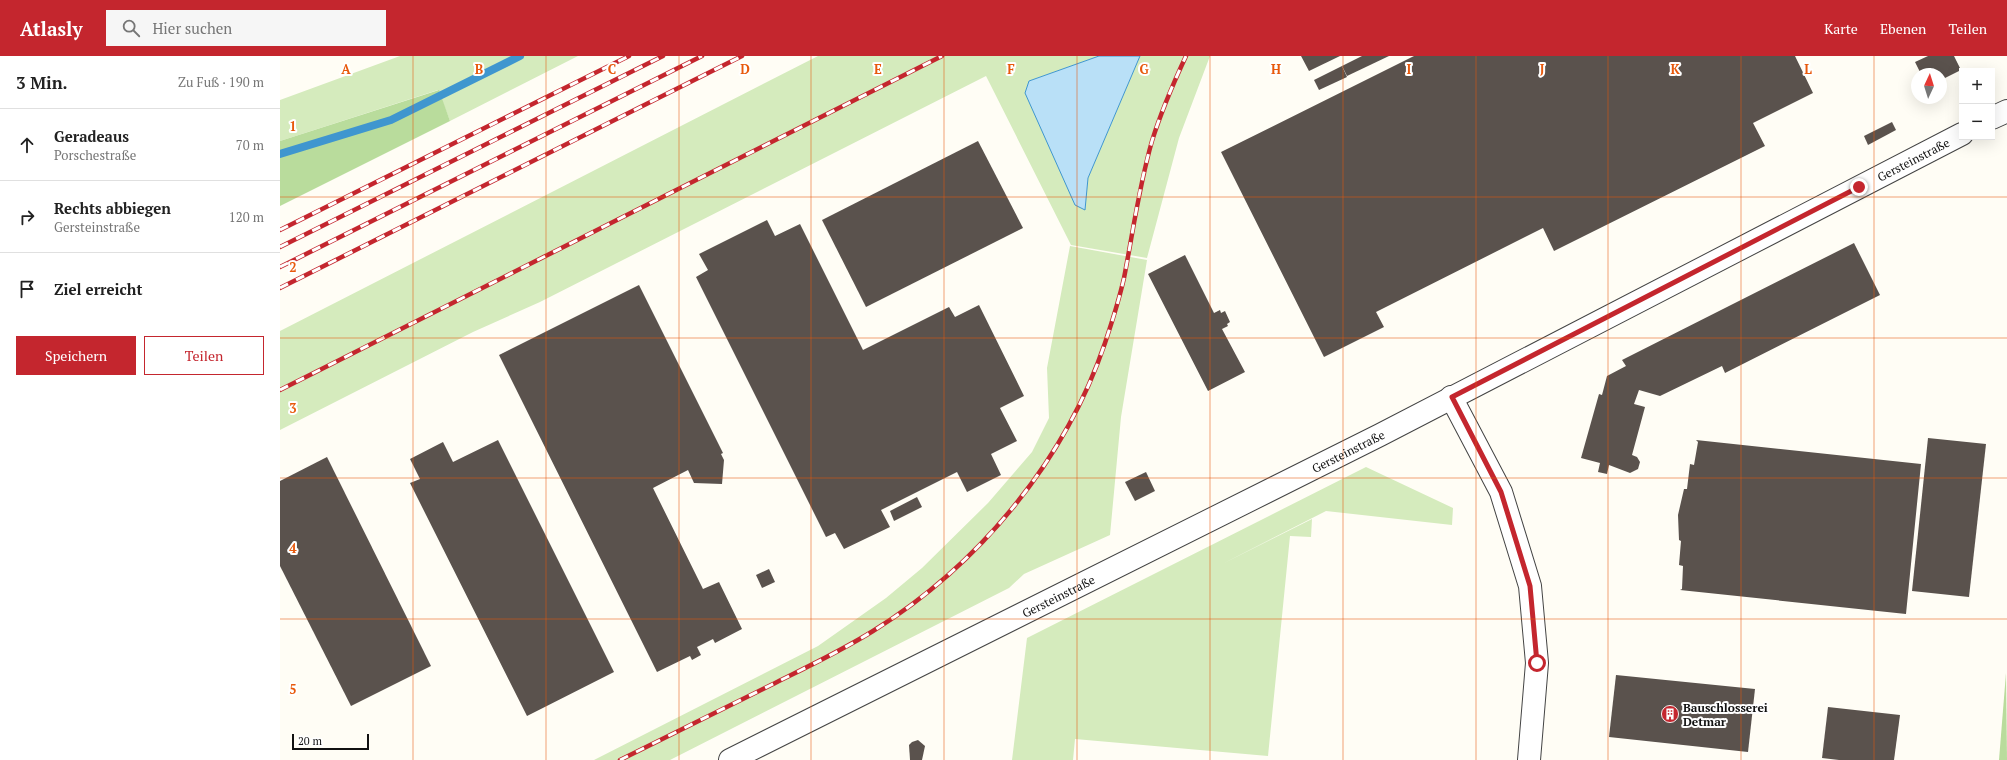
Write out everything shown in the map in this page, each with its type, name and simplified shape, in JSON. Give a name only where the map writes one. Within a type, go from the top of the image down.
[{"type":"street","points":[[1995,117],[2007,111]]},
{"type":"street","name":"Gersteinstraße","points":[[730,760],[1452,397],[1959,136]]},
{"type":"street","points":[[1452,397],[1501,492],[1530,586],[1537,663],[1529,760]]},
{"type":"green space","points":[[400,56],[578,56],[450,121],[438,90],[280,141],[280,100]]},
{"type":"green space","points":[[818,56],[1099,56],[1029,81],[1085,209],[1088,178],[1140,56],[1210,56],[1179,138],[1147,258],[1071,245],[986,76],[540,302],[473,332],[280,430],[280,331]]},
{"type":"green space","points":[[439,90],[450,121],[280,206],[280,141]]},
{"type":"green space","points":[[1070,246],[1147,260],[1121,417],[1110,535],[1024,574],[1009,588],[670,760],[594,760],[818,646],[886,598],[922,568],[988,503],[1032,452],[1049,418],[1047,368]]},
{"type":"green space","points":[[1366,467],[1453,508],[1452,525],[1326,511],[1222,564],[1312,519],[1311,537],[1290,536],[1268,756],[1075,739],[1073,760],[1012,760],[1027,638]]},
{"type":"green space","points":[[2006,673],[2007,760],[1999,760]]},
{"type":"water","points":[[1099,56],[1140,56],[1088,178],[1085,210],[1075,205],[1025,93],[1029,81]]},
{"type":"building","points":[[1301,56],[1340,56],[1309,71]]},
{"type":"building","points":[[1362,56],[1389,56],[1347,76],[1342,66]]},
{"type":"building","points":[[1414,56],[1795,56],[1813,93],[1753,123],[1765,146],[1554,251],[1543,228],[1376,312],[1384,327],[1324,357],[1221,152]]},
{"type":"building","points":[[1928,56],[1954,56],[1960,68],[1959,71],[1947,77],[1947,68],[1918,68],[1915,62]]},
{"type":"building","points":[[1342,66],[1347,77],[1319,90],[1314,80]]},
{"type":"building","points":[[1892,122],[1896,130],[1868,145],[1864,136]]},
{"type":"building","points":[[978,141],[1023,228],[866,307],[822,220]]},
{"type":"building","points":[[767,220],[775,236],[800,224],[863,350],[949,307],[955,317],[979,305],[1024,396],[1000,408],[1017,441],[991,454],[1001,475],[967,492],[957,472],[881,510],[890,527],[844,549],[835,533],[826,537],[696,277],[708,270],[699,254]]},
{"type":"building","points":[[1854,243],[1880,295],[1725,373],[1722,366],[1660,396],[1639,390],[1634,404],[1645,407],[1632,455],[1637,457],[1640,462],[1638,469],[1630,473],[1609,465],[1607,474],[1598,472],[1600,463],[1581,458],[1599,394],[1602,395],[1607,376],[1626,366],[1622,360]]},
{"type":"building","points":[[1185,255],[1214,313],[1220,310],[1221,313],[1225,311],[1230,322],[1227,324],[1228,326],[1222,329],[1245,372],[1208,391],[1148,274]]},
{"type":"building","points":[[639,285],[723,453],[721,454],[724,460],[722,484],[694,483],[688,470],[653,488],[703,589],[719,582],[742,629],[715,643],[713,639],[697,647],[701,655],[692,660],[690,656],[657,672],[499,355]]},
{"type":"building","points":[[1928,438],[1986,444],[1969,597],[1912,591]]},
{"type":"building","points":[[498,440],[614,672],[527,716],[410,483],[420,479],[410,459],[443,442],[453,462]]},
{"type":"building","points":[[1696,440],[1921,464],[1906,614],[1680,590],[1682,589],[1683,566],[1679,565],[1681,541],[1679,540],[1678,515],[1684,489],[1687,489],[1690,464],[1694,465],[1698,442]]},
{"type":"building","points":[[327,457],[431,666],[351,706],[280,566],[280,481]]},
{"type":"building","points":[[1146,472],[1155,491],[1135,501],[1125,482]]},
{"type":"building","points":[[917,497],[922,507],[894,521],[890,511]]},
{"type":"building","points":[[769,569],[775,582],[762,588],[756,575]]},
{"type":"building","name":"Bauschlosserei Detmar","points":[[1616,675],[1755,689],[1748,752],[1609,737]]},
{"type":"building","points":[[1828,707],[1900,715],[1894,760],[1839,760],[1822,758]]},
{"type":"building","points":[[918,740],[925,746],[922,760],[910,760],[909,745]]},
{"type":"waterway","points":[[280,154],[391,120],[520,56]]},
{"type":"railway","points":[[280,230],[629,56]]},
{"type":"railway","points":[[280,247],[663,56]]},
{"type":"railway","points":[[280,267],[702,56]]},
{"type":"railway","points":[[280,288],[742,56]]},
{"type":"railway","points":[[280,390],[942,56]]},
{"type":"railway","points":[[620,760],[823,659],[873,631],[912,605],[948,575],[982,542],[1014,506],[1042,469],[1067,428],[1088,387],[1105,343],[1124,278],[1147,158],[1159,119],[1186,56]]},
{"type":"place","name":"Bauschlosserei Detmar","points":[[1670,714]]},
{"type":"route","points":[[1537,663],[1530,586],[1501,492],[1452,397],[1859,187]]}]
